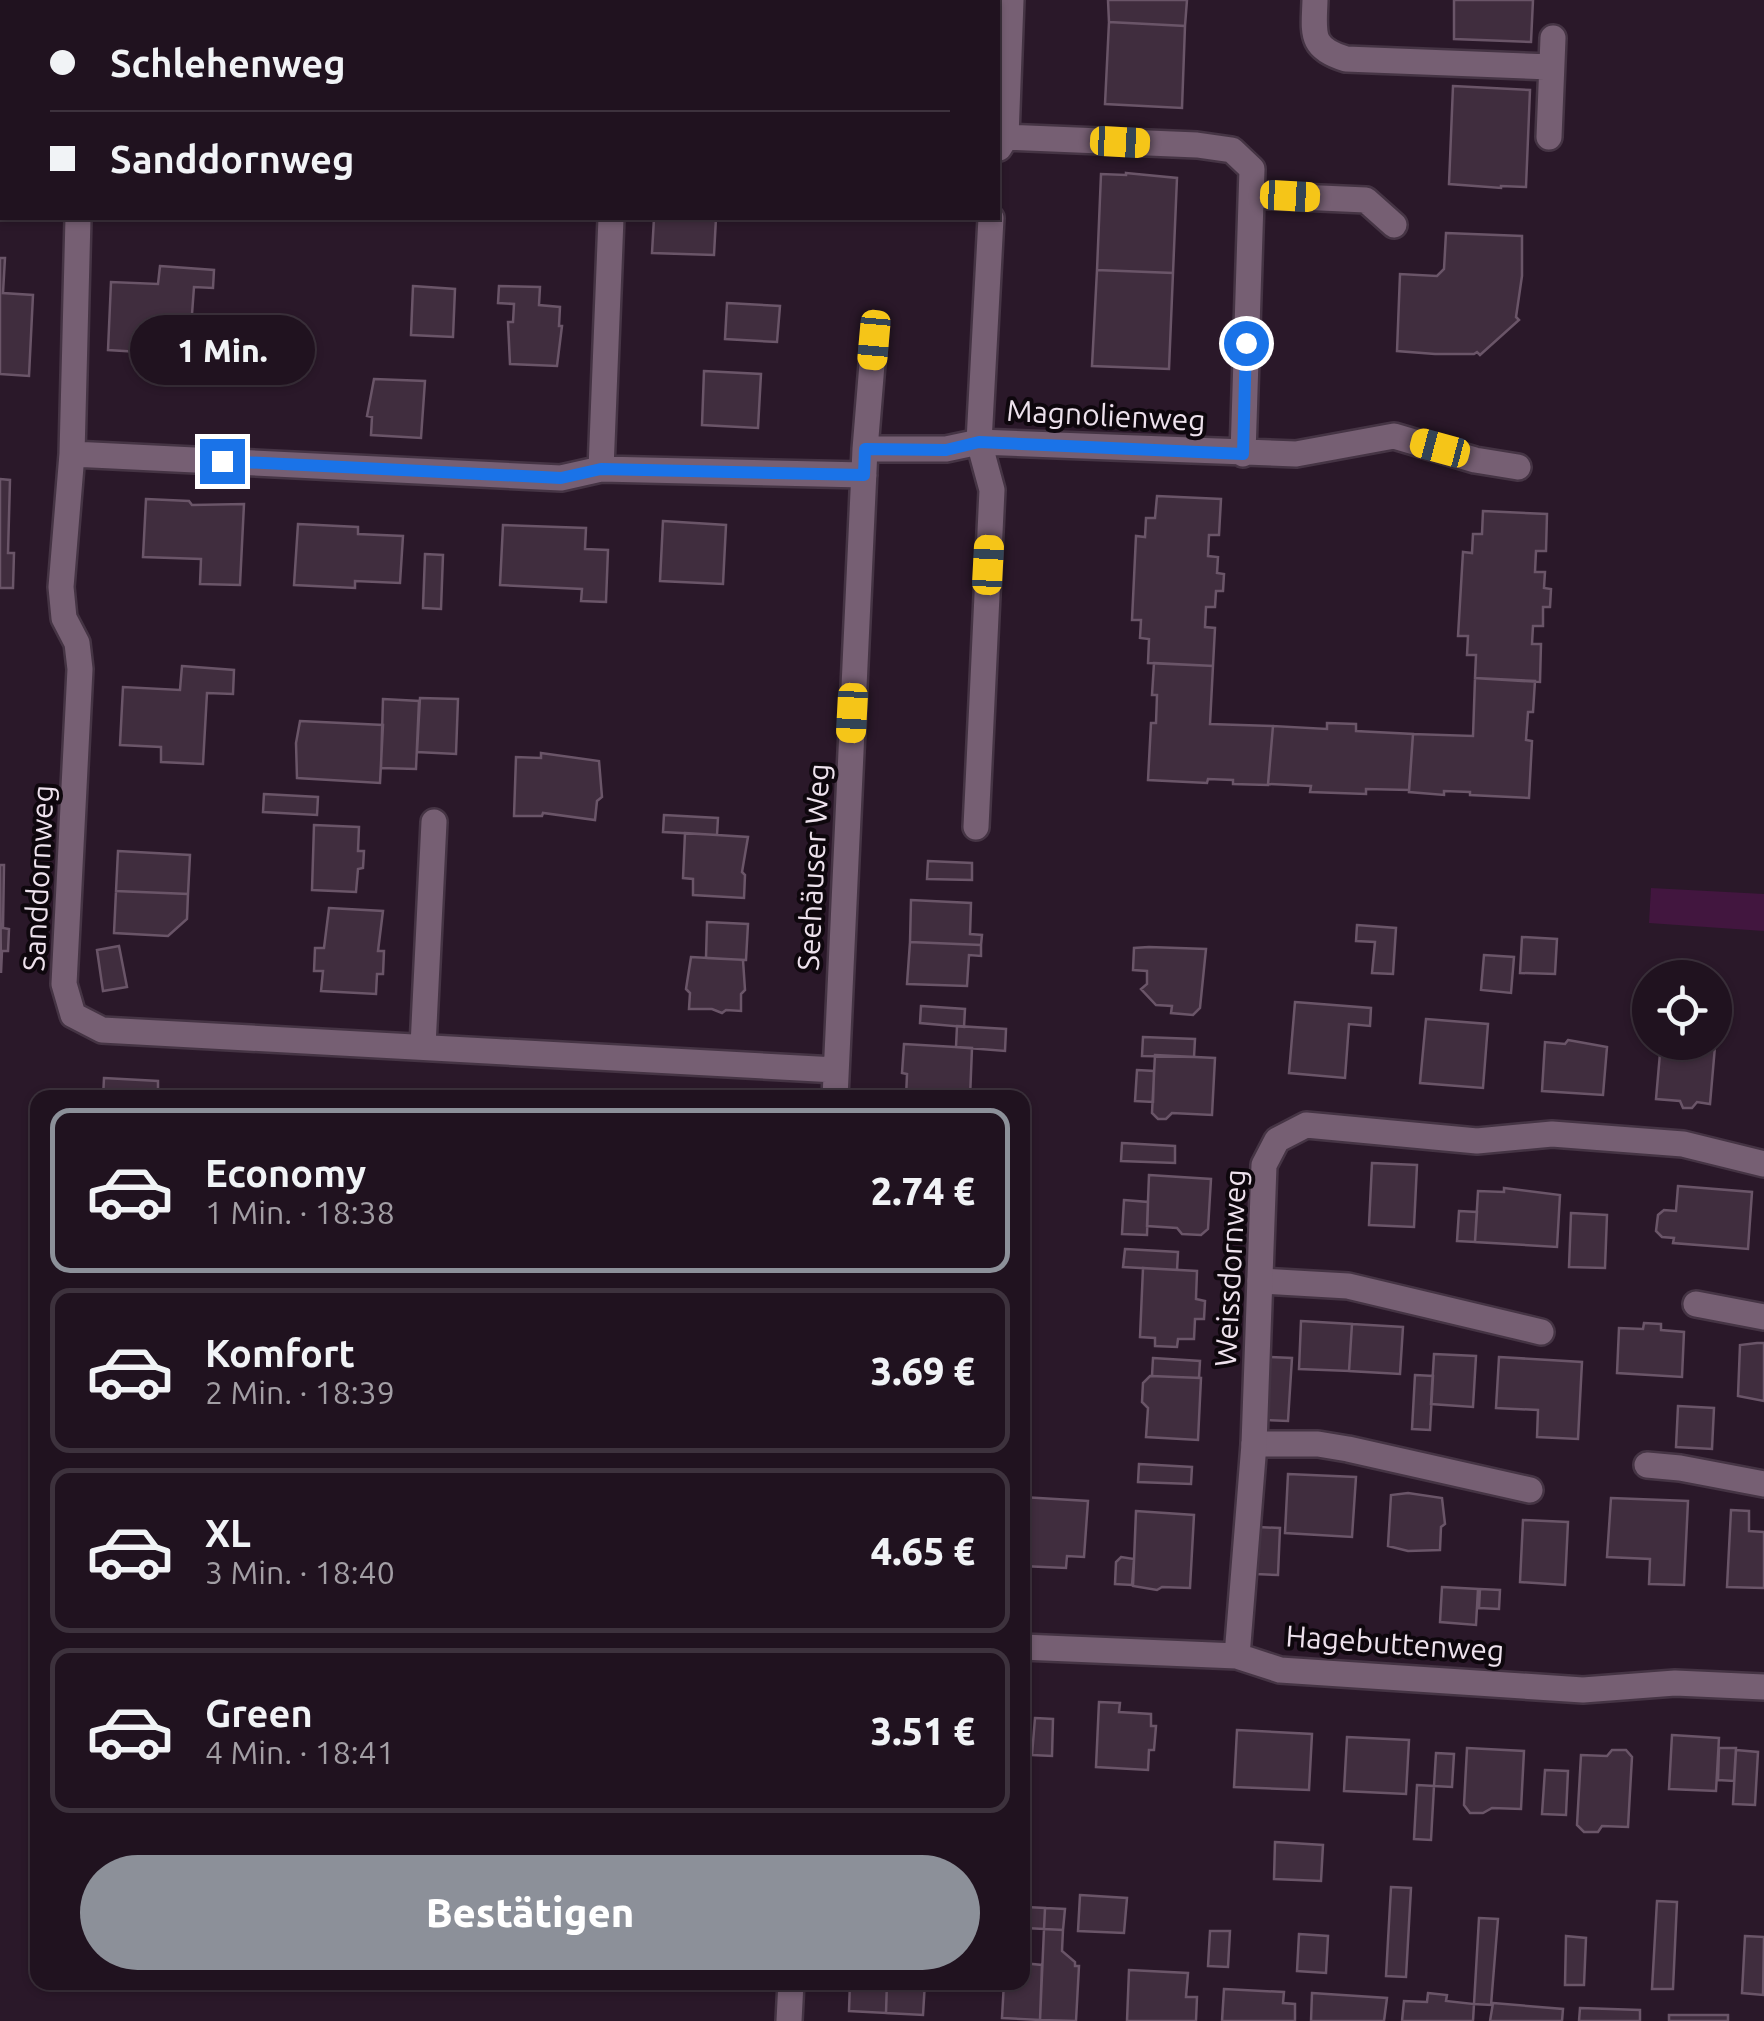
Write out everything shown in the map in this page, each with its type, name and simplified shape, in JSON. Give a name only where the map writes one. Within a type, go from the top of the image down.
[{"type":"street","points":[[1012,0],[1002,143],[1196,145],[1232,150],[1252,169],[1243,454]]},
{"type":"street","points":[[1316,0],[1313,33],[1318,43],[1330,54],[1346,59],[1551,68]]},
{"type":"street","points":[[1549,137],[1553,38]]},
{"type":"street","points":[[1252,194],[1366,200],[1394,225]]},
{"type":"street","name":"Sanddornweg","points":[[78,220],[72,454],[62,588],[64,618],[77,643],[80,668],[64,984],[72,1014],[102,1030],[836,1070]]},
{"type":"street","points":[[601,469],[611,220]]},
{"type":"street","points":[[976,828],[992,490],[979,442],[992,220]]},
{"type":"street","name":"Seehäuser Weg","points":[[835,1090],[865,449],[874,340]]},
{"type":"street","name":"Magnolienweg","points":[[865,449],[946,450],[979,442],[1296,454],[1394,436],[1475,460],[1518,467]]},
{"type":"street","points":[[72,454],[561,478],[601,469],[864,475]]},
{"type":"street","points":[[423,1046],[434,822]]},
{"type":"street","name":"Weissdornweg","points":[[1238,1656],[1254,1444],[1264,1165],[1277,1140],[1306,1126],[1477,1141],[1552,1134],[1684,1144],[1764,1164]]},
{"type":"street","points":[[1260,1282],[1348,1286],[1541,1332]]},
{"type":"street","points":[[1696,1304],[1764,1317]]},
{"type":"street","points":[[1254,1444],[1318,1444],[1530,1490]]},
{"type":"street","points":[[1647,1465],[1764,1484]]},
{"type":"street","name":"Hagebuttenweg","points":[[1030,1646],[1238,1656],[1280,1670],[1582,1690],[1675,1683],[1764,1687]]},
{"type":"street","points":[[790,2021],[791,1990]]},
{"type":"shaded area","points":[[1651,888],[1764,894],[1764,931],[1649,923]]},
{"type":"building","points":[[1108,0],[1187,0],[1185,26],[1109,22]]},
{"type":"building","points":[[1454,0],[1533,0],[1531,42],[1454,39]]},
{"type":"building","points":[[1109,22],[1185,26],[1182,108],[1105,104]]},
{"type":"building","points":[[1453,86],[1530,90],[1526,187],[1449,184]]},
{"type":"building","points":[[1101,174],[1177,178],[1173,273],[1097,270]]},
{"type":"building","points":[[654,220],[716,220],[714,255],[652,253]]},
{"type":"building","points":[[1446,233],[1522,236],[1516,317],[1519,320],[1480,355],[1397,351],[1400,274],[1437,276],[1444,269]]},
{"type":"building","points":[[0,258],[5,258],[3,293],[33,295],[29,376],[0,374]]},
{"type":"building","points":[[160,266],[214,270],[213,288],[194,287],[189,355],[108,350],[111,282],[158,284]]},
{"type":"building","points":[[1097,270],[1173,273],[1169,369],[1092,366]]},
{"type":"building","points":[[413,286],[455,289],[453,337],[411,335]]},
{"type":"building","points":[[499,286],[540,287],[539,305],[560,307],[557,366],[510,364],[508,322],[513,322],[514,304],[498,303]]},
{"type":"building","points":[[727,303],[780,306],[777,342],[725,339]]},
{"type":"building","points":[[704,371],[761,374],[758,428],[702,425]]},
{"type":"building","points":[[374,379],[425,381],[421,438],[371,435],[372,417],[367,416]]},
{"type":"building","points":[[0,479],[10,480],[8,553],[14,553],[13,588],[0,588]]},
{"type":"building","points":[[1157,496],[1221,499],[1219,535],[1209,535],[1208,556],[1218,557],[1217,573],[1224,574],[1223,591],[1216,591],[1215,607],[1206,607],[1205,627],[1215,628],[1213,666],[1148,663],[1149,639],[1140,638],[1141,620],[1132,620],[1136,536],[1145,537],[1146,518],[1155,518]]},
{"type":"building","points":[[146,499],[189,501],[192,505],[244,504],[240,585],[200,584],[201,559],[143,557]]},
{"type":"building","points":[[1483,511],[1547,514],[1546,551],[1536,551],[1535,572],[1545,572],[1544,588],[1551,589],[1550,607],[1543,607],[1543,626],[1533,626],[1532,644],[1541,644],[1540,682],[1475,678],[1476,655],[1467,655],[1468,636],[1458,636],[1463,552],[1472,553],[1473,534],[1482,534]]},
{"type":"building","points":[[663,521],[726,525],[723,584],[660,581]]},
{"type":"building","points":[[298,524],[358,527],[358,534],[403,536],[400,583],[355,581],[355,588],[294,585]]},
{"type":"building","points":[[503,525],[586,528],[585,549],[608,550],[606,602],[581,601],[582,589],[500,585]]},
{"type":"building","points":[[425,554],[443,555],[441,609],[423,608]]},
{"type":"building","points":[[1154,663],[1213,666],[1210,724],[1273,726],[1268,785],[1233,784],[1233,780],[1148,780],[1151,723],[1156,723],[1157,695],[1152,695]]},
{"type":"building","points":[[182,666],[234,670],[233,694],[207,693],[203,764],[161,762],[161,747],[120,745],[123,687],[180,690]]},
{"type":"building","points":[[1475,678],[1535,681],[1526,740],[1532,741],[1529,798],[1470,792],[1409,792],[1413,734],[1473,736]]},
{"type":"building","points":[[420,698],[458,699],[456,754],[417,752]]},
{"type":"building","points":[[383,699],[419,701],[416,769],[381,768]]},
{"type":"building","points":[[300,721],[383,725],[380,783],[297,778]]},
{"type":"building","points":[[1327,723],[1356,724],[1356,731],[1413,734],[1409,790],[1366,789],[1366,794],[1310,792],[1311,786],[1268,784],[1273,726],[1327,729]]},
{"type":"building","points":[[541,753],[599,761],[602,797],[597,801],[595,820],[543,813],[514,816],[516,757],[541,758]]},
{"type":"building","points":[[264,794],[318,797],[317,815],[263,812]]},
{"type":"building","points":[[664,815],[718,818],[717,835],[663,832]]},
{"type":"building","points":[[314,825],[359,827],[358,851],[364,851],[356,892],[312,890]]},
{"type":"building","points":[[685,833],[748,837],[742,872],[744,898],[693,895],[693,879],[683,878]]},
{"type":"building","points":[[118,851],[190,855],[188,894],[116,891]]},
{"type":"building","points":[[928,861],[972,863],[972,880],[927,879]]},
{"type":"building","points":[[0,865],[4,865],[3,928],[9,929],[1,973]]},
{"type":"building","points":[[116,891],[188,894],[187,919],[168,936],[114,933]]},
{"type":"building","points":[[911,900],[971,903],[970,934],[982,935],[981,945],[910,942]]},
{"type":"building","points":[[329,908],[383,911],[378,951],[384,951],[383,974],[377,974],[376,994],[321,991],[323,971],[314,971],[315,948],[324,948]]},
{"type":"building","points":[[707,922],[748,924],[746,960],[706,958]]},
{"type":"building","points":[[1357,925],[1396,928],[1393,974],[1372,973],[1375,942],[1356,941]]},
{"type":"building","points":[[1522,937],[1557,939],[1555,974],[1520,973]]},
{"type":"building","points":[[910,942],[981,945],[981,956],[969,955],[967,986],[907,984]]},
{"type":"building","points":[[119,946],[127,987],[103,991],[97,950]]},
{"type":"building","points":[[1134,948],[1206,949],[1200,1008],[1193,1015],[1171,1013],[1172,1006],[1156,1005],[1141,989],[1147,984],[1147,971],[1133,970]]},
{"type":"building","points":[[1484,955],[1514,957],[1511,993],[1481,990]]},
{"type":"building","points":[[691,957],[743,960],[745,990],[741,994],[741,1011],[689,1009],[690,993],[686,989]]},
{"type":"building","points":[[1295,1002],[1371,1008],[1370,1026],[1349,1024],[1345,1078],[1289,1073]]},
{"type":"building","points":[[921,1006],[965,1009],[964,1027],[920,1023]]},
{"type":"building","points":[[1426,1019],[1488,1024],[1483,1088],[1420,1083]]},
{"type":"building","points":[[957,1026],[1006,1029],[1005,1051],[956,1047]]},
{"type":"building","points":[[1143,1037],[1195,1039],[1194,1057],[1142,1056]]},
{"type":"building","points":[[1568,1040],[1607,1047],[1603,1095],[1542,1091],[1545,1042],[1565,1044]]},
{"type":"building","points":[[904,1044],[972,1048],[970,1090],[906,1090],[907,1074],[902,1073]]},
{"type":"building","points":[[1155,1055],[1215,1058],[1212,1115],[1172,1113],[1166,1119],[1158,1119],[1152,1113]]},
{"type":"building","points":[[1659,1060],[1714,1060],[1710,1104],[1697,1102],[1692,1108],[1683,1108],[1680,1101],[1656,1099]]},
{"type":"building","points":[[1137,1070],[1154,1071],[1153,1102],[1135,1101]]},
{"type":"building","points":[[104,1078],[158,1081],[158,1090],[103,1090]]},
{"type":"building","points":[[1122,1143],[1175,1146],[1175,1163],[1121,1161]]},
{"type":"building","points":[[1372,1163],[1417,1165],[1414,1227],[1369,1225]]},
{"type":"building","points":[[1149,1175],[1211,1179],[1208,1229],[1201,1235],[1147,1226]]},
{"type":"building","points":[[1678,1186],[1752,1192],[1748,1249],[1673,1243],[1674,1238],[1662,1237],[1656,1231],[1658,1215],[1664,1210],[1676,1211]]},
{"type":"building","points":[[1504,1188],[1560,1195],[1557,1247],[1475,1242],[1478,1191],[1504,1192]]},
{"type":"building","points":[[1124,1200],[1148,1202],[1147,1235],[1122,1234]]},
{"type":"building","points":[[1459,1211],[1477,1212],[1475,1242],[1457,1241]]},
{"type":"building","points":[[1571,1213],[1607,1215],[1605,1268],[1569,1267]]},
{"type":"building","points":[[1125,1249],[1178,1252],[1177,1270],[1123,1267]]},
{"type":"building","points":[[1143,1268],[1197,1271],[1196,1299],[1205,1301],[1204,1319],[1195,1319],[1194,1339],[1178,1339],[1177,1347],[1155,1346],[1155,1338],[1140,1337]]},
{"type":"building","points":[[1301,1321],[1352,1324],[1349,1371],[1299,1369]]},
{"type":"building","points":[[1644,1323],[1661,1324],[1661,1330],[1684,1332],[1682,1377],[1617,1373],[1619,1328],[1643,1329]]},
{"type":"building","points":[[1352,1324],[1403,1327],[1400,1374],[1349,1371]]},
{"type":"building","points":[[1764,1343],[1764,1401],[1738,1396],[1740,1345]]},
{"type":"building","points":[[1434,1354],[1476,1356],[1473,1407],[1431,1404]]},
{"type":"building","points":[[1268,1357],[1292,1358],[1288,1421],[1265,1420]]},
{"type":"building","points":[[1499,1357],[1582,1362],[1578,1439],[1537,1437],[1538,1410],[1496,1408]]},
{"type":"building","points":[[1153,1358],[1200,1361],[1199,1378],[1152,1376]]},
{"type":"building","points":[[1415,1375],[1433,1376],[1430,1430],[1412,1429]]},
{"type":"building","points":[[1150,1376],[1201,1378],[1198,1440],[1146,1437],[1148,1408],[1142,1402],[1143,1383]]},
{"type":"building","points":[[1678,1406],[1714,1408],[1712,1449],[1676,1447]]},
{"type":"building","points":[[1139,1464],[1192,1467],[1191,1484],[1138,1482]]},
{"type":"building","points":[[1288,1474],[1356,1477],[1352,1537],[1285,1533]]},
{"type":"building","points":[[1391,1495],[1442,1498],[1445,1524],[1441,1527],[1440,1550],[1408,1551],[1388,1546]]},
{"type":"building","points":[[1030,1497],[1088,1501],[1084,1557],[1067,1556],[1066,1568],[1030,1566]]},
{"type":"building","points":[[1611,1498],[1688,1501],[1684,1585],[1649,1584],[1650,1559],[1607,1557]]},
{"type":"building","points":[[1731,1510],[1749,1511],[1749,1531],[1764,1532],[1764,1588],[1727,1587]]},
{"type":"building","points":[[1136,1511],[1194,1515],[1190,1588],[1157,1590],[1133,1586]]},
{"type":"building","points":[[1523,1520],[1568,1522],[1565,1585],[1520,1582]]},
{"type":"building","points":[[1258,1527],[1280,1528],[1278,1575],[1256,1574]]},
{"type":"building","points":[[1121,1557],[1134,1559],[1132,1585],[1115,1584],[1116,1562]]},
{"type":"building","points":[[1442,1587],[1478,1589],[1476,1625],[1440,1622]]},
{"type":"building","points":[[1480,1589],[1500,1590],[1499,1609],[1479,1608]]},
{"type":"building","points":[[1099,1702],[1120,1703],[1119,1712],[1151,1714],[1151,1726],[1156,1726],[1148,1770],[1096,1767]]},
{"type":"building","points":[[1035,1718],[1053,1719],[1052,1756],[1032,1755]]},
{"type":"building","points":[[1237,1730],[1312,1734],[1309,1790],[1234,1787]]},
{"type":"building","points":[[1672,1735],[1719,1738],[1716,1791],[1669,1789]]},
{"type":"building","points":[[1347,1737],[1409,1740],[1406,1794],[1344,1791]]},
{"type":"building","points":[[1467,1748],[1524,1751],[1521,1809],[1492,1808],[1470,1813],[1464,1805]]},
{"type":"building","points":[[1719,1748],[1736,1748],[1734,1781],[1718,1780]]},
{"type":"building","points":[[1612,1750],[1626,1750],[1632,1757],[1628,1827],[1602,1826],[1598,1832],[1584,1832],[1577,1825],[1581,1755],[1607,1756]]},
{"type":"building","points":[[1736,1750],[1758,1752],[1755,1805],[1733,1804]]},
{"type":"building","points":[[1436,1753],[1454,1754],[1452,1787],[1434,1786]]},
{"type":"building","points":[[1545,1770],[1568,1771],[1566,1815],[1542,1814]]},
{"type":"building","points":[[1417,1785],[1434,1786],[1431,1840],[1414,1839]]},
{"type":"building","points":[[1275,1842],[1323,1845],[1321,1881],[1274,1879]]},
{"type":"building","points":[[1391,1887],[1411,1888],[1406,1977],[1386,1976]]},
{"type":"building","points":[[1080,1895],[1127,1898],[1124,1933],[1078,1931]]},
{"type":"building","points":[[1657,1901],[1677,1902],[1673,1989],[1652,1989]]},
{"type":"building","points":[[1030,1907],[1045,1908],[1044,1929],[1030,1928]]},
{"type":"building","points":[[1045,1908],[1065,1909],[1063,1930],[1044,1929]]},
{"type":"building","points":[[1479,1918],[1498,1919],[1491,2005],[1474,2004]]},
{"type":"building","points":[[1044,1929],[1063,1930],[1062,1951],[1079,1966],[1076,2021],[1040,2020]]},
{"type":"building","points":[[1210,1931],[1230,1931],[1228,1967],[1208,1966]]},
{"type":"building","points":[[1299,1934],[1328,1936],[1326,1973],[1297,1971]]},
{"type":"building","points":[[1566,1936],[1586,1938],[1584,1985],[1565,1985]]},
{"type":"building","points":[[1745,1936],[1764,1937],[1763,1995],[1742,1993]]},
{"type":"building","points":[[1030,1964],[1042,1965],[1040,2020],[1002,2018],[1004,1990],[1030,1990]]},
{"type":"building","points":[[1129,1970],[1188,1973],[1186,1997],[1197,1997],[1196,2021],[1127,2021]]},
{"type":"building","points":[[1224,1989],[1284,1992],[1283,2003],[1295,2004],[1295,2021],[1222,2021]]},
{"type":"building","points":[[850,1990],[887,1990],[886,2013],[849,2011]]},
{"type":"building","points":[[887,1990],[925,1990],[923,2015],[886,2013]]},
{"type":"building","points":[[1312,1993],[1387,1998],[1384,2021],[1311,2021]]},
{"type":"building","points":[[1428,1993],[1447,1995],[1446,2001],[1474,2004],[1473,2021],[1402,2021],[1404,2001],[1427,2002]]},
{"type":"building","points":[[1493,2003],[1563,2009],[1562,2021],[1490,2021]]},
{"type":"building","points":[[1580,2008],[1640,2010],[1640,2021],[1579,2021]]},
{"type":"building","points":[[1669,2015],[1728,2015],[1728,2021],[1669,2021]]},
{"type":"route","points":[[222,461],[561,478],[601,469],[864,475],[865,449],[946,450],[979,442],[1243,454],[1246,343]]}]
